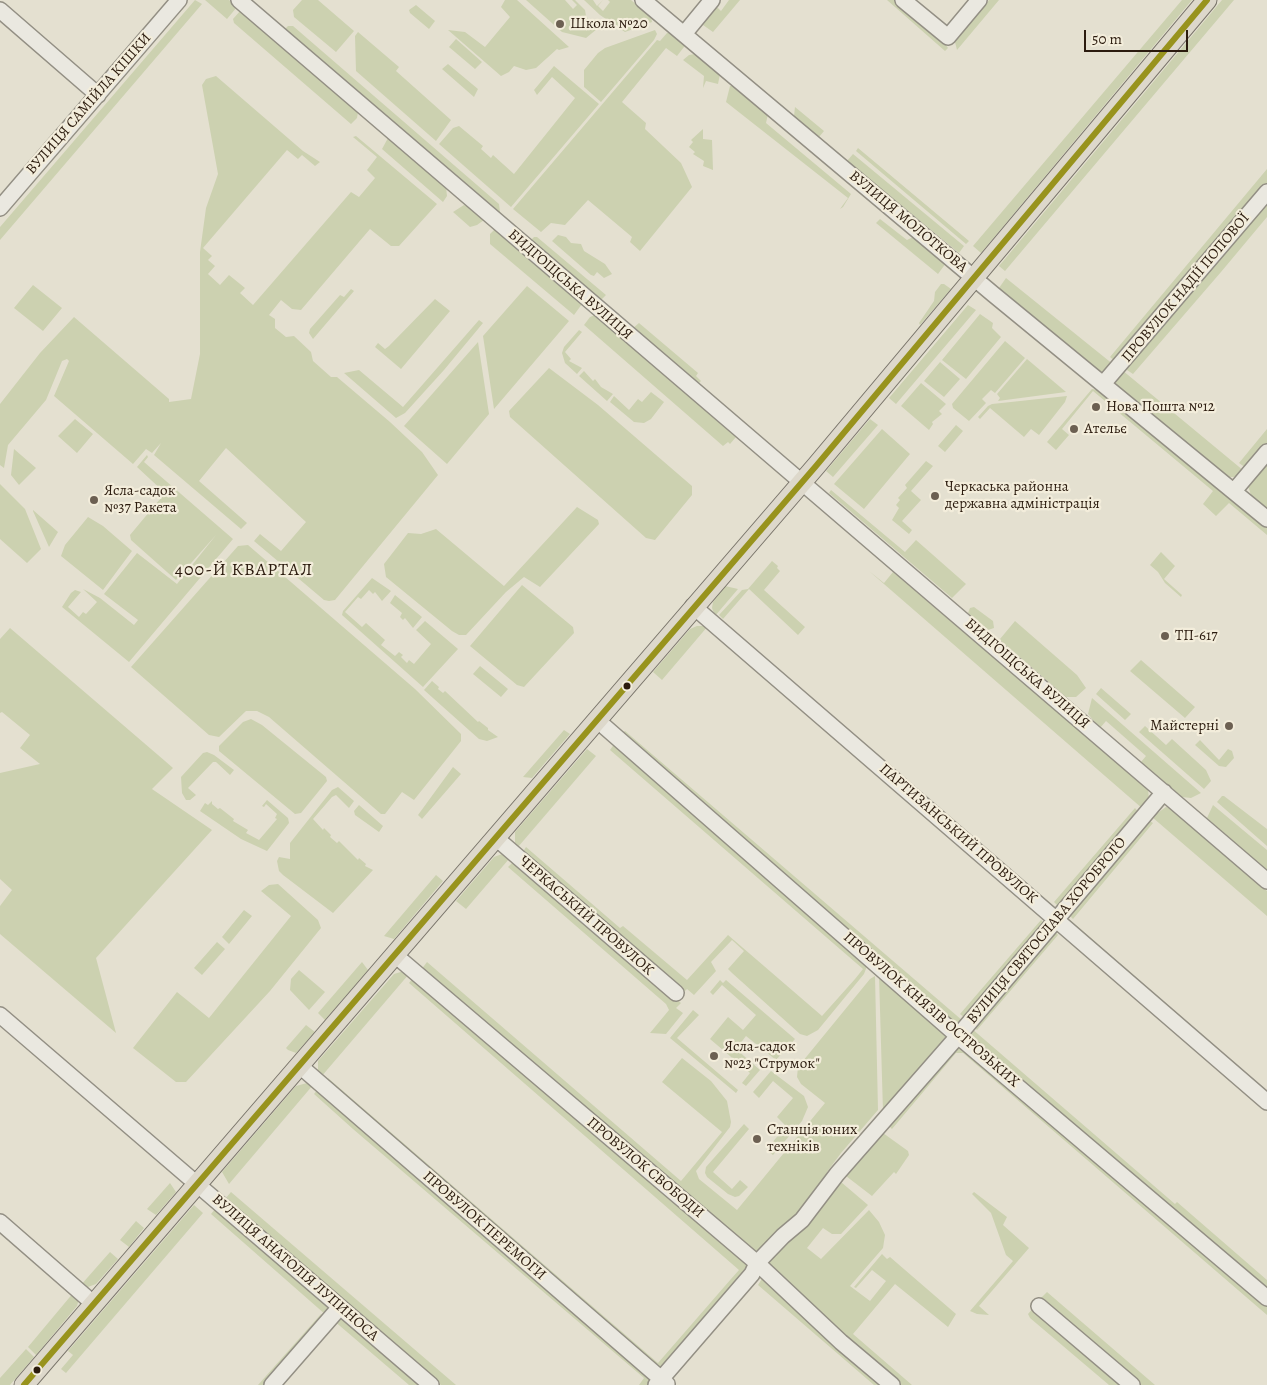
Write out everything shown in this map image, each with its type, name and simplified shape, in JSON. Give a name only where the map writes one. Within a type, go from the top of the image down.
[{"type":"main road","points":[[24,1385],[801,483],[1207,0]]},
{"type":"street","name":"ВУЛИЦЯ САМІЙЛА КІШКИ","points":[[1,205],[179,0]]},
{"type":"street","name":"БИДГОЩСЬКА ВУЛИЦЯ","points":[[239,0],[1267,881]]},
{"type":"street","name":"ВУЛИЦЯ МОЛОТКОВА","points":[[643,0],[975,278],[1267,518]]},
{"type":"street","points":[[684,34],[712,0]]},
{"type":"street","points":[[903,0],[948,38],[979,0]]},
{"type":"street","points":[[0,10],[98,95]]},
{"type":"street","name":"ПРОВУЛОК НАДІЇ ПОПОВОЇ","points":[[1103,384],[1267,192]]},
{"type":"street","points":[[1234,491],[1267,452]]},
{"type":"street","name":"ПАРТИЗАНСЬКИЙ ПРОВУЛОК","points":[[694,606],[1267,1102]]},
{"type":"street","name":"ПРОВУЛОК КНЯЗІВ ОСТРОЗЬКИХ","points":[[597,720],[958,1036],[1267,1298]]},
{"type":"street","name":"ВУЛИЦЯ СВЯТОСЛАВА ХОРОБРОГО","points":[[661,1383],[752,1274],[757,1263],[783,1236],[802,1220],[837,1174],[958,1036],[1164,792]]},
{"type":"street","name":"ЧЕРКАСЬКИЙ ПРОВУЛОК","points":[[496,838],[676,993]]},
{"type":"street","name":"ПРОВУЛОК СВОБОДИ","points":[[395,955],[757,1263],[841,1342],[892,1385]]},
{"type":"street","name":"ВУЛИЦЯ АНАТОЛІЯ ЛУПИНОСА","points":[[0,1015],[431,1385]]},
{"type":"street","name":"ПРОВУЛОК ПЕРЕМОГИ","points":[[300,1066],[661,1383]]},
{"type":"street","points":[[0,1222],[94,1304]]},
{"type":"street","points":[[1039,1306],[1132,1385]]},
{"type":"street","points":[[272,1385],[340,1307]]},
{"type":"green space","points":[[195,0],[202,4],[0,240],[0,227]]},
{"type":"green space","points":[[205,0],[229,0],[237,7],[227,19]]},
{"type":"green space","points":[[302,0],[318,0],[354,31],[336,52],[294,17],[293,10]]},
{"type":"green space","points":[[505,0],[517,0],[569,47],[557,49],[536,68],[526,70],[514,66],[509,72],[501,76],[448,30],[465,32],[485,47],[510,17],[501,7]]},
{"type":"green space","points":[[526,0],[565,0],[573,9],[577,5],[572,0],[575,0],[585,10],[586,16],[597,29],[586,38],[562,32]]},
{"type":"green space","points":[[584,0],[593,0],[597,6],[603,0],[598,6],[603,11],[610,2],[608,0],[631,0],[651,17],[652,22],[625,32],[600,15]]},
{"type":"green space","points":[[729,0],[740,0],[713,32],[703,25],[716,6],[721,11]]},
{"type":"green space","points":[[887,0],[896,0],[943,41],[948,48],[945,51]]},
{"type":"green space","points":[[989,0],[999,0],[957,50],[955,42]]},
{"type":"green space","points":[[1182,0],[1192,0],[981,253],[973,246]]},
{"type":"green space","points":[[1222,0],[1234,0],[1005,271],[999,266]]},
{"type":"green space","points":[[416,5],[435,21],[429,29],[410,13],[409,10]]},
{"type":"green space","points":[[241,10],[358,112],[357,118],[351,124],[234,23],[233,19]]},
{"type":"green space","points":[[288,26],[293,26],[499,204],[500,212],[498,213],[284,30]]},
{"type":"green space","points":[[655,30],[657,34],[654,40],[601,102],[584,87],[584,70],[598,53],[605,48]]},
{"type":"green space","points":[[358,32],[399,67],[396,71],[451,120],[436,141],[356,71],[355,36]]},
{"type":"green space","points":[[667,33],[670,33],[684,44],[684,47],[677,56],[666,48],[622,102],[646,123],[645,129],[681,163],[692,187],[640,251],[630,242],[632,237],[588,200],[565,225],[551,223],[541,232],[513,209],[657,40],[660,41]]},
{"type":"green space","points":[[456,39],[482,62],[475,69],[449,47]]},
{"type":"green space","points":[[695,54],[720,74],[718,84],[706,81],[703,88],[704,76],[683,60],[689,55]]},
{"type":"green space","points":[[448,64],[478,89],[474,97],[442,69]]},
{"type":"green space","points":[[554,66],[599,104],[511,207],[439,144],[453,128],[459,126],[483,146],[481,149],[491,158],[493,155],[514,174],[575,98],[552,77],[537,95],[534,90]]},
{"type":"green space","points":[[216,76],[303,151],[320,162],[315,166],[302,155],[298,159],[287,150],[203,248],[212,256],[208,260],[215,266],[208,274],[220,285],[229,275],[245,288],[240,293],[253,305],[351,192],[359,197],[375,178],[367,170],[377,157],[353,137],[356,136],[437,204],[399,246],[391,246],[370,229],[301,310],[292,309],[281,300],[269,315],[275,319],[275,328],[286,337],[294,336],[311,352],[313,361],[331,377],[337,377],[422,452],[438,475],[335,600],[324,600],[254,541],[260,534],[281,551],[306,522],[226,448],[199,481],[247,523],[241,529],[154,455],[161,443],[152,453],[146,449],[133,464],[54,396],[69,361],[67,359],[62,361],[46,400],[8,445],[4,468],[0,465],[0,404],[40,353],[74,317],[169,399],[169,402],[191,399],[200,354],[200,252],[206,208],[218,174],[202,85],[206,79]]},
{"type":"green space","points":[[730,86],[734,86],[768,114],[766,123],[851,194],[843,207],[840,209],[848,198],[726,102]]},
{"type":"green space","points":[[795,107],[824,131],[819,137],[794,116]]},
{"type":"green space","points":[[703,129],[703,139],[712,140],[713,170],[703,166],[704,161],[693,154],[695,152],[689,147],[693,142],[691,140]]},
{"type":"green space","points":[[388,138],[446,187],[447,196],[443,202],[382,149]]},
{"type":"green space","points":[[858,148],[969,241],[966,244],[856,151]]},
{"type":"green space","points":[[853,154],[964,246],[959,253],[847,161]]},
{"type":"green space","points":[[1267,169],[1267,186],[1117,363],[1110,357]]},
{"type":"green space","points":[[1267,199],[1267,217],[1221,272],[1133,374],[1124,368]]},
{"type":"green space","points":[[464,205],[484,220],[470,227],[453,212]]},
{"type":"green space","points":[[880,219],[907,240],[915,236],[946,263],[938,274],[876,223]]},
{"type":"green space","points":[[495,229],[582,304],[574,315],[490,244],[490,234]]},
{"type":"green space","points":[[558,235],[566,237],[571,243],[581,244],[584,251],[605,264],[612,274],[604,278],[597,272],[594,276],[591,275],[552,241]]},
{"type":"green space","points":[[537,237],[606,295],[600,301],[530,241]]},
{"type":"green space","points":[[1006,278],[1114,365],[1101,372],[1098,370],[999,288]]},
{"type":"green space","points":[[941,284],[951,289],[920,325],[919,323],[934,301],[935,292]]},
{"type":"green space","points":[[33,285],[62,308],[43,331],[14,308]]},
{"type":"green space","points":[[527,286],[569,321],[494,409],[483,336]]},
{"type":"green space","points":[[351,289],[354,291],[313,339],[309,333],[310,329],[340,295],[344,297]]},
{"type":"green space","points":[[435,299],[450,311],[401,369],[375,347],[378,343],[385,349],[389,346]]},
{"type":"green space","points":[[968,305],[976,310],[896,404],[889,398]]},
{"type":"green space","points":[[980,314],[993,323],[992,328],[1001,337],[966,379],[942,360]]},
{"type":"green space","points":[[595,315],[736,437],[730,444],[728,442],[723,446],[584,325],[590,317]]},
{"type":"green space","points":[[479,320],[483,323],[444,370],[405,413],[396,418],[344,373],[359,370],[403,407]]},
{"type":"green space","points":[[639,323],[698,373],[696,376],[701,381],[697,385],[632,329]]},
{"type":"green space","points":[[579,330],[582,332],[565,352],[571,359],[569,361],[582,368],[577,374],[565,363],[562,353],[564,347]]},
{"type":"green space","points":[[1005,341],[1025,358],[995,393],[991,390],[982,399],[986,403],[969,421],[953,408],[952,404]]},
{"type":"green space","points":[[478,342],[489,414],[447,464],[404,426]]},
{"type":"green space","points":[[1027,359],[1066,392],[998,401],[1000,398],[997,394]]},
{"type":"green space","points":[[940,362],[960,379],[944,397],[924,381]]},
{"type":"green space","points":[[549,368],[598,405],[692,486],[692,495],[655,540],[646,538],[510,417],[509,411]]},
{"type":"green space","points":[[1122,370],[1244,471],[1234,477],[1228,477],[1116,386],[1116,377]]},
{"type":"green space","points":[[584,371],[593,381],[595,379],[601,387],[613,394],[607,401],[579,376]]},
{"type":"green space","points":[[921,383],[946,404],[939,411],[942,414],[932,422],[933,424],[929,430],[901,406]]},
{"type":"green space","points":[[1092,389],[1097,390],[1114,405],[1117,403],[1267,527],[1267,535],[1229,503],[1216,516],[1203,504],[1213,491],[1093,391],[1062,429],[1069,435],[1056,450],[1047,442]]},
{"type":"green space","points":[[651,392],[664,402],[651,419],[644,423],[634,422],[610,402],[614,396],[629,410],[638,399],[642,402]]},
{"type":"green space","points":[[1067,396],[1065,402],[1039,435],[1031,429],[1024,437],[990,408],[980,419],[978,417],[992,404]]},
{"type":"green space","points":[[75,419],[93,434],[77,453],[58,436]]},
{"type":"green space","points":[[870,419],[878,425],[833,477],[826,471]]},
{"type":"green space","points":[[956,425],[963,431],[945,452],[938,446]]},
{"type":"green space","points":[[882,429],[910,454],[864,509],[834,484]]},
{"type":"green space","points":[[1267,429],[1267,443],[1246,468],[1239,463]]},
{"type":"green space","points":[[14,449],[36,468],[19,485],[11,475]]},
{"type":"green space","points":[[147,455],[148,457],[144,462],[233,539],[129,662],[62,607],[71,593],[75,590],[81,592],[68,607],[79,617],[83,612],[86,614],[97,602],[83,589],[100,598],[134,625],[138,620],[104,594],[137,553],[177,584],[216,535],[176,580],[131,540],[130,535],[165,493],[137,467]]},
{"type":"green space","points":[[926,461],[933,466],[911,491],[921,500],[902,521],[912,530],[909,534],[892,520],[899,508],[896,505],[900,500],[898,498],[907,488],[905,485]]},
{"type":"green space","points":[[1267,464],[1267,510],[1252,498],[1248,486],[1254,475],[1257,476]]},
{"type":"green space","points":[[0,484],[25,509],[41,549],[27,563],[0,539]]},
{"type":"green space","points":[[831,490],[905,552],[916,540],[966,584],[952,598],[829,493]]},
{"type":"green space","points":[[577,507],[598,520],[599,524],[540,587],[524,577],[506,592],[466,635],[459,635],[452,631],[386,577],[384,564],[408,533],[421,534],[436,529],[504,586]]},
{"type":"green space","points":[[33,511],[58,532],[49,547]]},
{"type":"green space","points":[[88,517],[103,526],[132,551],[103,590],[61,556],[65,545]]},
{"type":"green space","points":[[248,545],[415,689],[461,734],[461,741],[414,800],[402,792],[385,814],[381,814],[269,717],[257,711],[246,711],[219,737],[209,735],[131,667],[238,546]]},
{"type":"green space","points":[[1161,552],[1175,566],[1164,579],[1182,595],[1181,597],[1165,583],[1158,572],[1150,565]]},
{"type":"green space","points":[[772,561],[778,566],[777,568],[780,571],[764,590],[805,627],[798,635],[749,589],[723,619],[719,615],[742,590],[748,589]]},
{"type":"green space","points":[[869,571],[884,583],[893,572],[1148,789],[1149,799],[1143,809]]},
{"type":"green space","points":[[372,578],[391,591],[382,601],[375,592],[373,594],[369,590],[361,599],[358,597],[345,612],[362,627],[366,623],[385,640],[381,645],[395,656],[399,652],[407,663],[409,660],[414,664],[431,644],[416,630],[425,621],[458,649],[423,687],[342,615],[343,611]]},
{"type":"green space","points":[[522,585],[573,627],[574,633],[524,687],[517,685],[470,646]]},
{"type":"green space","points":[[725,586],[738,589],[715,616],[712,608],[713,602]]},
{"type":"green space","points":[[395,595],[422,617],[413,628],[405,618],[403,620],[400,617],[402,613],[390,603]]},
{"type":"green space","points":[[974,607],[993,621],[994,628],[988,630],[968,613],[970,608]]},
{"type":"green space","points":[[721,620],[1058,910],[1055,910],[719,622]]},
{"type":"green space","points":[[1015,621],[1077,675],[1086,688],[1076,697],[1066,697],[1001,641],[1000,639]]},
{"type":"green space","points":[[697,626],[708,626],[662,680],[653,672],[690,629]]},
{"type":"green space","points":[[10,628],[173,768],[152,789],[212,830],[96,958],[116,1033],[0,934],[0,906],[12,890],[0,879],[0,773],[40,764],[20,748],[30,735],[2,712],[0,713],[0,639]]},
{"type":"green space","points":[[1141,660],[1195,707],[1185,718],[1130,671]]},
{"type":"green space","points":[[480,666],[508,689],[501,697],[473,674]]},
{"type":"green space","points":[[432,681],[439,687],[438,689],[443,693],[445,691],[478,722],[498,737],[487,741],[479,739],[424,690]]},
{"type":"green space","points":[[1101,688],[1131,714],[1125,720],[1096,694]]},
{"type":"green space","points":[[1092,698],[1201,793],[1191,798],[1182,797],[1141,762],[1146,756],[1106,721],[1100,728],[1088,714]]},
{"type":"green space","points":[[251,719],[262,725],[326,777],[327,781],[301,813],[295,814],[219,751],[219,746],[243,722]]},
{"type":"green space","points":[[1145,726],[1166,745],[1172,739],[1206,770],[1211,781],[1204,789],[1139,732]]},
{"type":"green space","points":[[564,730],[570,734],[532,778],[523,777]]},
{"type":"green space","points":[[625,731],[963,1021],[956,1024],[950,1022],[622,733]]},
{"type":"green space","points":[[1200,740],[1219,760],[1228,749],[1232,751],[1234,758],[1226,767],[1219,766],[1195,745]]},
{"type":"green space","points":[[615,743],[867,966],[864,974],[818,1030],[807,1036],[800,1034],[728,969],[744,951],[732,940],[711,962],[716,971],[694,995],[687,989],[683,993],[523,852],[526,847],[620,928],[623,926],[687,980],[728,935],[822,1016],[855,979],[863,969],[610,750]]},
{"type":"green space","points":[[587,749],[596,756],[518,847],[515,843],[515,832]]},
{"type":"green space","points":[[207,752],[234,770],[230,775],[216,762],[213,762],[188,788],[196,795],[190,800],[186,800],[182,793],[181,777],[203,753]]},
{"type":"green space","points":[[453,767],[461,774],[422,819],[418,815]]},
{"type":"green space","points":[[338,787],[354,801],[349,808],[336,795],[332,797],[313,819],[337,843],[339,841],[358,860],[359,858],[366,864],[365,866],[373,870],[333,913],[283,875],[279,871],[277,861],[279,857],[290,859],[290,843],[332,790]]},
{"type":"green space","points":[[1222,796],[1267,829],[1267,846],[1217,802]]},
{"type":"green space","points":[[267,800],[288,818],[289,823],[267,851],[241,839],[200,811],[205,803],[208,805],[212,801],[212,804],[218,809],[220,808],[234,819],[233,821],[248,830],[246,833],[259,840],[277,819],[275,818],[277,814],[266,804],[264,807],[262,806]]},
{"type":"green space","points":[[359,805],[383,826],[379,832],[355,815],[354,811]]},
{"type":"green space","points":[[1213,805],[1267,850],[1267,871],[1207,818]]},
{"type":"green space","points":[[1166,807],[1170,808],[1267,891],[1267,916],[1152,817]]},
{"type":"green space","points":[[1135,808],[1139,813],[1061,909],[1054,902]]},
{"type":"green space","points":[[1148,820],[1153,823],[1073,919],[1069,915]]},
{"type":"green space","points":[[502,854],[509,859],[466,909],[456,901],[494,857]]},
{"type":"green space","points":[[513,862],[681,1003],[676,1008],[683,1013],[666,1034],[650,1033],[669,1010],[666,1004],[508,867]]},
{"type":"green space","points":[[436,875],[443,881],[394,939],[384,936]]},
{"type":"green space","points":[[278,884],[318,920],[321,928],[270,991],[186,1082],[176,1082],[133,1048],[177,992],[209,1018],[291,916],[261,891],[269,885]]},
{"type":"green space","points":[[244,910],[252,916],[229,944],[222,937]]},
{"type":"green space","points":[[1069,919],[1267,1091],[1267,1094],[1071,925]]},
{"type":"green space","points":[[1041,920],[1047,925],[966,1019],[960,1014]]},
{"type":"green space","points":[[1055,931],[1058,935],[977,1030],[973,1026]]},
{"type":"green space","points":[[217,942],[225,949],[202,975],[194,968]]},
{"type":"green space","points":[[362,962],[368,970],[325,1020],[318,1013]]},
{"type":"green space","points":[[427,962],[681,1181],[722,1132],[662,1082],[682,1058],[711,1081],[727,1101],[731,1122],[730,1127],[696,1171],[699,1179],[737,1210],[825,1103],[801,1084],[797,1077],[798,1067],[870,979],[875,976],[878,1110],[827,1172],[828,1178],[797,1220],[760,1250],[754,1251],[421,970]]},
{"type":"green space","points":[[299,970],[325,992],[309,1010],[290,990],[291,979]]},
{"type":"green space","points":[[404,971],[409,974],[321,1077],[318,1071],[318,1061],[394,974]]},
{"type":"green space","points":[[879,975],[948,1036],[883,1112]]},
{"type":"green space","points":[[413,978],[743,1258],[749,1267],[661,1371],[325,1081],[328,1078],[658,1363],[739,1270],[409,983]]},
{"type":"green space","points":[[720,980],[723,983],[726,980],[795,1039],[776,1060],[746,1036],[736,1049],[760,1070],[746,1086],[742,1083],[750,1073],[710,1039],[728,1017],[743,1030],[756,1015],[722,985],[713,995],[710,992]]},
{"type":"green space","points":[[693,1010],[699,1015],[677,1038],[738,1090],[736,1093],[670,1038]]},
{"type":"green space","points":[[306,1025],[315,1032],[296,1053],[288,1050],[286,1048]]},
{"type":"green space","points":[[971,1028],[1175,1204],[1177,1202],[1267,1280],[1267,1293],[968,1036]]},
{"type":"green space","points":[[955,1048],[967,1048],[1267,1305],[1267,1315],[963,1053],[956,1053],[892,1129],[889,1126]]},
{"type":"green space","points":[[771,1071],[804,1096],[808,1107],[802,1121],[773,1155],[766,1150],[786,1126],[777,1117],[793,1098],[773,1081],[759,1098],[753,1092]]},
{"type":"green space","points":[[307,1083],[313,1085],[229,1184],[222,1172],[296,1086]]},
{"type":"green space","points":[[318,1089],[651,1379],[649,1385],[639,1385],[644,1378],[353,1129],[314,1094]]},
{"type":"green space","points":[[744,1124],[749,1129],[713,1172],[732,1189],[740,1180],[748,1187],[739,1196],[735,1197],[728,1194],[707,1177],[705,1173],[706,1167]]},
{"type":"green space","points":[[883,1133],[908,1151],[909,1155],[896,1174],[894,1172],[872,1196],[846,1176],[875,1137]]},
{"type":"green space","points":[[841,1182],[868,1205],[841,1234],[832,1234],[823,1228],[807,1248],[821,1259],[869,1210],[879,1222],[885,1235],[883,1248],[850,1286],[870,1301],[886,1281],[872,1270],[856,1288],[854,1287],[882,1254],[887,1259],[890,1257],[956,1314],[948,1327],[895,1284],[853,1334],[912,1385],[899,1385],[778,1281],[769,1267],[768,1261]]},
{"type":"green space","points":[[170,1183],[176,1192],[156,1215],[147,1209]]},
{"type":"green space","points":[[231,1192],[456,1385],[441,1385],[225,1199]]},
{"type":"green space","points":[[974,1192],[1007,1217],[1003,1225],[1029,1248],[979,1306],[989,1315],[970,1311],[1013,1261],[1006,1255],[991,1213],[972,1194]]},
{"type":"green space","points":[[194,1205],[203,1213],[66,1373],[61,1369],[73,1355],[68,1351]]},
{"type":"green space","points":[[216,1208],[329,1305],[330,1310],[326,1315],[211,1214]]},
{"type":"green space","points":[[136,1221],[144,1228],[129,1247],[120,1240]]},
{"type":"green space","points":[[110,1252],[118,1259],[96,1284],[88,1287],[80,1286]]},
{"type":"green space","points":[[763,1277],[886,1385],[874,1385],[758,1285]]},
{"type":"green space","points":[[74,1292],[79,1299],[77,1306],[36,1355],[28,1347]]},
{"type":"green space","points":[[1047,1292],[1155,1385],[1138,1385],[1039,1300]]},
{"type":"green space","points":[[1034,1307],[1124,1385],[1109,1385],[1030,1318],[1028,1314]]},
{"type":"green space","points":[[321,1314],[325,1317],[265,1385],[258,1385]]},
{"type":"green space","points":[[341,1315],[421,1385],[409,1385],[333,1320]]},
{"type":"green space","points":[[26,1349],[34,1357],[10,1385],[0,1385],[0,1378]]},
{"type":"transit line","points":[[24,1385],[816,466],[1207,0]]},
{"type":"place","name":"Школа №20","points":[[560,24]]},
{"type":"place","name":"Нова Пошта №12","points":[[1096,407]]},
{"type":"place","name":"Ательє","points":[[1074,429]]},
{"type":"place","name":"Черкаська районна державна адміністрація","points":[[935,496]]},
{"type":"place","name":"Ясла-садок №37 Ракета","points":[[94,500]]},
{"type":"place","name":"ТП-617","points":[[1165,636]]},
{"type":"place","name":"Майстерні","points":[[1229,726]]},
{"type":"place","name":"Ясла-садок №23 \"Струмок\"","points":[[714,1056]]},
{"type":"place","name":"Станція юних техніків","points":[[757,1139]]},
{"type":"district","name":"400-Й КВАРТАЛ","points":[[244,571]]}]
